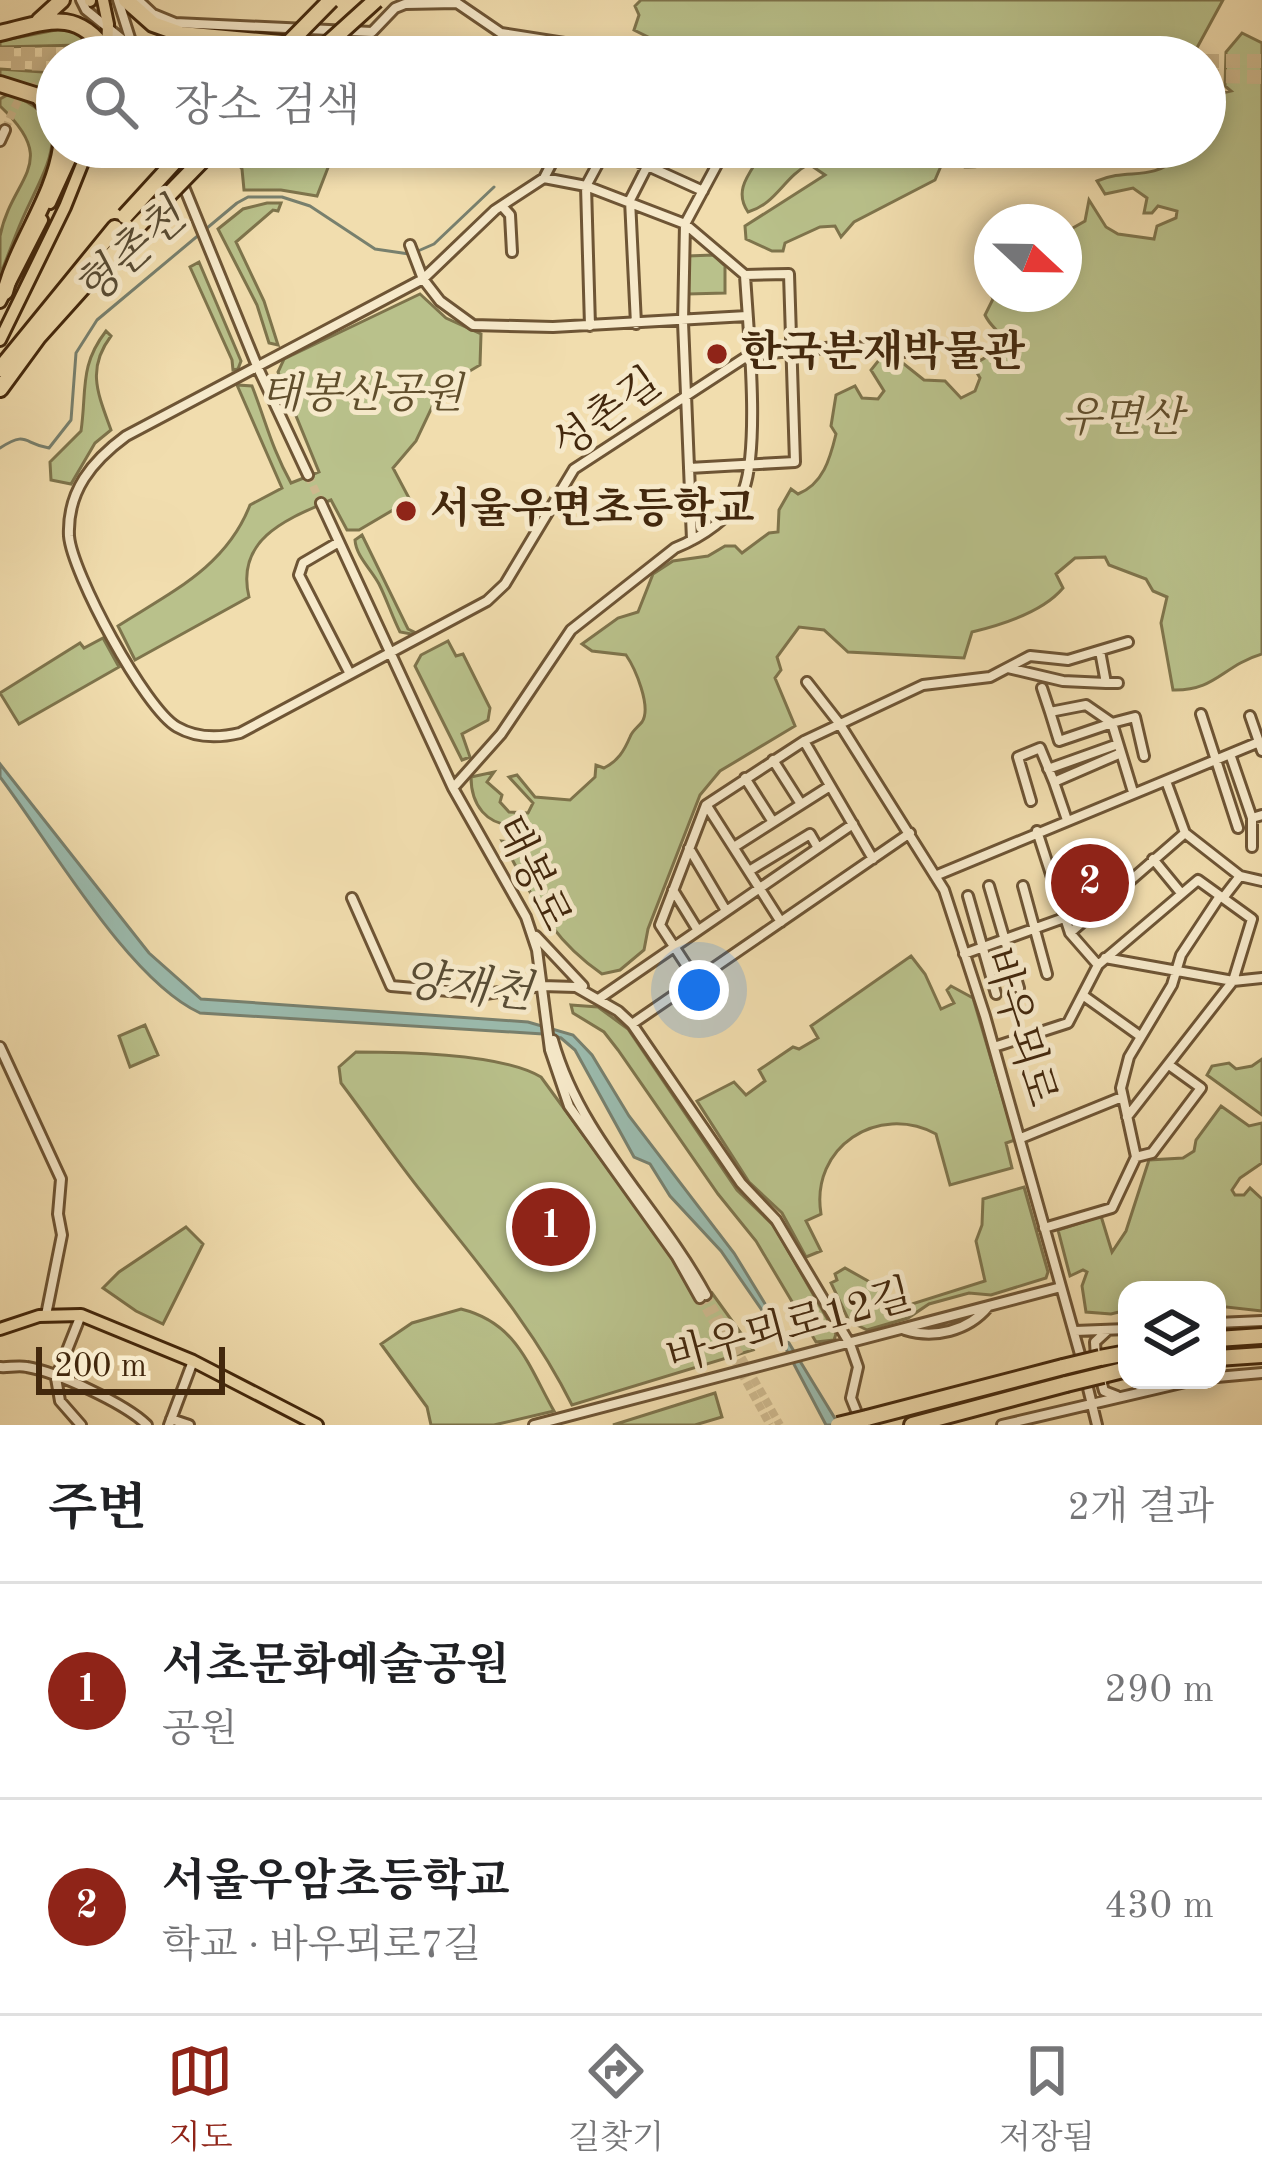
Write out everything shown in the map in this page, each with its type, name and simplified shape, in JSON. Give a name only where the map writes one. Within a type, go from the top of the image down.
[{"type":"highway","points":[[31,26],[62,0]]},
{"type":"highway","points":[[122,0],[153,24],[203,36]]},
{"type":"highway","points":[[296,36],[332,0]]},
{"type":"highway","points":[[337,36],[376,0]]},
{"type":"highway","points":[[0,33],[74,21],[94,36]]},
{"type":"highway","points":[[0,84],[36,95]]},
{"type":"highway","points":[[3,297],[14,257],[62,168]]},
{"type":"highway","points":[[0,389],[172,168]]},
{"type":"highway","points":[[0,368],[126,227],[192,168]]},
{"type":"highway","points":[[1226,1338],[1262,1336]]},
{"type":"highway","points":[[838,1425],[1118,1355]]},
{"type":"highway","points":[[1226,1357],[1262,1355]]},
{"type":"highway","points":[[911,1425],[1118,1371]]},
{"type":"main road","points":[[103,0],[108,36]]},
{"type":"main road","points":[[0,340],[71,168]]},
{"type":"main road","points":[[0,1329],[46,1315],[81,1315],[194,1361],[317,1425]]},
{"type":"street","points":[[87,0],[86,10],[120,36]]},
{"type":"street","points":[[122,0],[131,36]]},
{"type":"street","points":[[138,0],[153,14],[176,23],[372,32],[394,8],[405,4],[457,3],[501,33],[520,36]]},
{"type":"street","points":[[0,141],[5,130]]},
{"type":"street","points":[[176,168],[257,366],[308,475]]},
{"type":"street","points":[[549,168],[544,178],[630,200],[685,224],[745,275],[789,274],[795,462],[688,468]]},
{"type":"street","points":[[590,326],[586,186],[595,168]]},
{"type":"street","points":[[636,324],[630,200],[646,168]]},
{"type":"street","points":[[652,168],[703,190]]},
{"type":"street","points":[[692,541],[683,322],[685,224],[715,168]]},
{"type":"street","name":"성촌길","points":[[544,178],[502,206],[422,279],[126,436],[95,460],[76,492],[69,535],[73,557],[146,697],[178,728],[223,737],[240,733],[487,601],[505,584],[574,469],[749,355],[847,346],[926,355]]},
{"type":"street","points":[[502,206],[510,215],[512,252]]},
{"type":"street","points":[[410,245],[422,279],[440,301],[472,325],[590,326],[747,316]]},
{"type":"street","points":[[453,788],[501,734],[571,630],[675,548],[728,514],[743,493],[749,466],[745,275]]},
{"type":"street","name":"태봉로","points":[[321,503],[453,788],[532,932],[542,986],[589,992],[632,1024],[742,1183],[776,1220],[850,1344]]},
{"type":"street","points":[[339,542],[303,563],[299,575],[350,674]]},
{"type":"street","points":[[696,980],[660,925],[706,805],[804,741],[923,685],[990,676],[1030,656],[1068,660],[1128,643]]},
{"type":"street","points":[[1100,651],[1106,683]]},
{"type":"street","points":[[1006,668],[1063,681],[1118,683]]},
{"type":"street","name":"바우뫼로","points":[[808,682],[935,876],[1021,1138],[1097,1425]]},
{"type":"street","points":[[1042,688],[1066,762]]},
{"type":"street","points":[[1050,712],[1086,705],[1112,723],[1133,792]]},
{"type":"street","points":[[1201,714],[1238,827]]},
{"type":"street","points":[[935,876],[1133,792],[1230,754],[1261,747],[1250,716]]},
{"type":"street","points":[[1059,741],[1135,717],[1144,756]]},
{"type":"street","points":[[804,741],[873,859]]},
{"type":"street","points":[[1031,801],[1018,757],[1040,748],[1067,820]]},
{"type":"street","points":[[1048,769],[1120,748]]},
{"type":"street","points":[[1054,782],[1120,748]]},
{"type":"street","points":[[1230,754],[1257,816],[1252,848]]},
{"type":"street","points":[[773,760],[801,804]]},
{"type":"street","points":[[745,778],[772,822]]},
{"type":"street","points":[[1166,781],[1185,832],[1240,876],[1262,880]]},
{"type":"street","points":[[734,848],[830,786]]},
{"type":"street","points":[[706,805],[781,922]]},
{"type":"street","points":[[600,998],[853,824]]},
{"type":"street","points":[[1037,831],[1070,933],[1102,962],[1233,981],[1262,978]]},
{"type":"street","points":[[1070,933],[1185,832]]},
{"type":"street","points":[[632,1024],[910,833]]},
{"type":"street","points":[[749,871],[809,834],[818,848]]},
{"type":"street","points":[[689,848],[725,909]]},
{"type":"street","points":[[1153,860],[1181,893]]},
{"type":"street","points":[[1044,1228],[1112,1208],[1136,1157],[1122,1097],[1129,1057],[1179,970],[1181,955],[1240,876]]},
{"type":"street","points":[[994,1047],[1068,1023],[1102,962],[1198,880],[1252,919],[1233,981],[1127,1117]]},
{"type":"street","points":[[989,886],[1019,988]]},
{"type":"street","points":[[1023,886],[1047,974]]},
{"type":"street","points":[[673,890],[697,929]]},
{"type":"street","points":[[968,896],[996,994]]},
{"type":"street","points":[[352,898],[391,986],[485,994],[542,986],[559,1081],[703,1297]]},
{"type":"street","points":[[964,954],[1064,918]]},
{"type":"street","points":[[532,932],[589,992]]},
{"type":"street","points":[[1084,996],[1140,1036]]},
{"type":"street","points":[[0,1047],[61,1179],[58,1214],[62,1235],[46,1315]]},
{"type":"street","points":[[1136,1157],[1152,1153],[1201,1088],[1168,1065]]},
{"type":"street","points":[[1021,1138],[1122,1097]]},
{"type":"street","name":"바우뫼로12길","points":[[534,1425],[903,1330],[926,1336],[975,1323],[989,1306],[1061,1287]]},
{"type":"street","points":[[81,1315],[56,1378],[59,1401],[81,1425]]},
{"type":"street","points":[[1226,1323],[1262,1321]]},
{"type":"street","points":[[1075,1331],[1118,1329]]},
{"type":"street","points":[[1108,1330],[1094,1348],[1103,1389],[1120,1397]]},
{"type":"street","points":[[850,1344],[859,1367],[852,1402],[864,1421]]},
{"type":"street","points":[[189,1425],[170,1422],[194,1361]]},
{"type":"street","points":[[0,1367],[26,1366],[133,1412],[147,1425]]},
{"type":"street","points":[[1226,1375],[1262,1373]]},
{"type":"street","points":[[1002,1425],[1155,1389]]},
{"type":"street","points":[[128,1425],[133,1412]]},
{"type":"green space","points":[[641,0],[1223,0],[1203,36],[646,36],[634,30],[639,15],[635,6]]},
{"type":"green space","points":[[71,27],[83,32],[82,36],[36,36],[36,46],[0,47],[0,41]]},
{"type":"green space","name":"우면산","points":[[1242,33],[1262,43],[1262,654],[1210,682],[1173,690],[1161,623],[1167,597],[1153,591],[1146,579],[1109,565],[1105,557],[1075,558],[1056,574],[1063,588],[1055,596],[1021,616],[972,632],[964,658],[848,652],[824,630],[799,627],[777,657],[781,670],[775,678],[795,726],[720,771],[700,795],[644,950],[620,970],[602,974],[568,945],[543,914],[502,841],[518,843],[515,825],[496,822],[482,812],[471,777],[494,772],[487,782],[502,795],[500,802],[509,812],[528,813],[533,803],[509,777],[517,775],[535,797],[570,800],[595,777],[596,765],[604,768],[617,759],[645,715],[641,688],[626,655],[592,651],[582,644],[618,618],[638,612],[653,574],[673,561],[708,556],[725,546],[735,546],[742,553],[769,533],[778,532],[779,510],[791,489],[798,494],[807,490],[828,461],[836,434],[831,426],[836,395],[855,386],[862,398],[878,399],[884,391],[871,370],[879,360],[899,360],[924,380],[945,381],[961,398],[975,391],[980,378],[973,366],[1006,345],[986,312],[1082,312],[1082,223],[1089,200],[1106,227],[1118,234],[1154,239],[1157,226],[1176,218],[1177,211],[1158,206],[1144,213],[1147,198],[1133,188],[1105,194],[1097,181],[1161,168],[1226,168],[1226,92],[1231,91],[1226,87],[1226,52]]},
{"type":"green space","points":[[0,69],[36,72],[36,89],[0,77]]},
{"type":"green space","points":[[9,94],[36,109],[36,168],[45,168],[0,275],[0,236],[30,157],[28,142],[0,106],[0,99]]},
{"type":"green space","points":[[328,168],[317,196],[244,190],[242,169]]},
{"type":"green space","points":[[752,168],[804,168],[766,203],[748,212],[742,194]]},
{"type":"green space","points":[[815,168],[940,168],[935,180],[854,222],[841,237],[835,226],[820,227],[785,243],[783,251],[746,239],[745,226],[825,175]]},
{"type":"green space","points":[[281,203],[278,211],[273,210],[236,242],[264,301],[278,345],[269,343],[257,305],[218,229],[243,209]]},
{"type":"green space","points":[[713,255],[725,266],[725,293],[688,294],[688,256]]},
{"type":"green space","points":[[199,262],[241,361],[238,369],[233,370],[190,267]]},
{"type":"green space","name":"태봉산공원","points":[[420,294],[446,318],[481,334],[480,365],[441,388],[416,441],[393,468],[410,500],[359,530],[347,530],[331,500],[282,524],[257,546],[250,560],[249,597],[135,660],[118,626],[212,562],[240,527],[250,505],[282,488],[237,385],[252,386],[291,483],[319,472],[278,372],[284,359]]},
{"type":"green space","points":[[106,331],[111,336],[99,360],[97,382],[111,430],[95,443],[71,484],[51,480],[50,462],[81,431],[88,367]]},
{"type":"green space","points":[[362,535],[411,634],[400,632],[379,584],[358,552],[355,540]]},
{"type":"green space","points":[[103,638],[119,667],[19,724],[0,693],[80,643],[84,648]]},
{"type":"green space","points":[[448,641],[456,656],[463,654],[490,708],[488,720],[462,734],[470,757],[462,760],[415,666],[421,655]]},
{"type":"green space","points":[[911,956],[941,1009],[954,1003],[947,990],[951,986],[973,998],[1015,1140],[1006,1143],[1012,1168],[950,1185],[936,1134],[914,1126],[871,1128],[837,1151],[826,1169],[820,1190],[821,1214],[806,1221],[821,1251],[806,1257],[782,1213],[749,1182],[697,1101],[734,1082],[746,1095],[765,1081],[759,1070],[793,1047],[799,1049],[818,1038],[811,1026]]},
{"type":"green space","points":[[571,1005],[598,1007],[628,1029],[737,1190],[774,1226],[836,1334],[834,1340],[816,1342],[756,1241],[618,1050],[604,1032],[573,1013]]},
{"type":"green space","points":[[145,1025],[158,1055],[130,1067],[119,1036]]},
{"type":"green space","points":[[356,1052],[478,1059],[541,1077],[668,1251],[696,1301],[712,1293],[753,1350],[572,1405],[522,1322],[341,1083],[339,1067]]},
{"type":"green space","points":[[1262,1059],[1262,1115],[1207,1075],[1212,1066],[1229,1063],[1236,1069]]},
{"type":"green space","points":[[1221,1106],[1249,1126],[1262,1123],[1262,1163],[1232,1190],[1244,1195],[1250,1188],[1262,1199],[1262,1311],[1226,1307],[1226,1281],[1118,1281],[1118,1312],[1086,1312],[1082,1286],[1087,1272],[1070,1276],[1058,1230],[1101,1216],[1112,1252],[1126,1231],[1149,1160],[1183,1158],[1194,1151],[1196,1140]]},
{"type":"green space","points":[[1024,1187],[1046,1278],[991,1295],[969,1293],[929,1304],[908,1318],[867,1330],[849,1321],[831,1283],[845,1268],[877,1286],[890,1311],[985,1281],[976,1241],[983,1199]]},
{"type":"green space","points":[[186,1227],[203,1244],[163,1324],[103,1288],[119,1272]]},
{"type":"green space","points":[[461,1309],[496,1324],[508,1335],[554,1411],[494,1425],[431,1425],[427,1407],[381,1344],[412,1323]]},
{"type":"green space","points":[[715,1393],[722,1417],[695,1425],[613,1425]]},
{"type":"shaded area","points":[[0,764],[149,953],[201,999],[528,1022],[573,1035],[734,1253],[839,1425],[826,1425],[777,1332],[721,1251],[670,1196],[650,1164],[634,1157],[575,1050],[561,1038],[200,1013],[173,996],[118,941],[0,777]]},
{"type":"waterway","name":"형촌천","points":[[418,251],[434,244],[494,187]]},
{"type":"waterway","name":"형촌천","points":[[0,448],[21,439],[49,448],[71,420],[76,353],[97,320],[248,197],[282,197],[310,206],[375,249],[409,254]]},
{"type":"tunnel","points":[[90,1],[91,36]]},
{"type":"tunnel","points":[[0,54],[36,54]]},
{"type":"tunnel","points":[[1226,61],[1262,61]]},
{"type":"tunnel","points":[[11,63],[36,64]]},
{"type":"tunnel","points":[[1226,76],[1262,77]]},
{"type":"tunnel","points":[[5,130],[17,103],[36,86]]},
{"type":"tunnel","points":[[308,475],[321,503]]},
{"type":"tunnel","points":[[706,1295],[780,1425]]},
{"type":"tunnel","points":[[700,1298],[770,1425]]},
{"type":"place","name":"한국분재박물관","points":[[717,354]]},
{"type":"place","name":"서울우면초등학교","points":[[406,511]]},
{"type":"place","name":"서울우암초등학교","points":[[1090,883]]},
{"type":"place","name":"서초문화예술공원","points":[[551,1227]]},
{"type":"water label","name":"양재천","points":[[467,989]]}]
